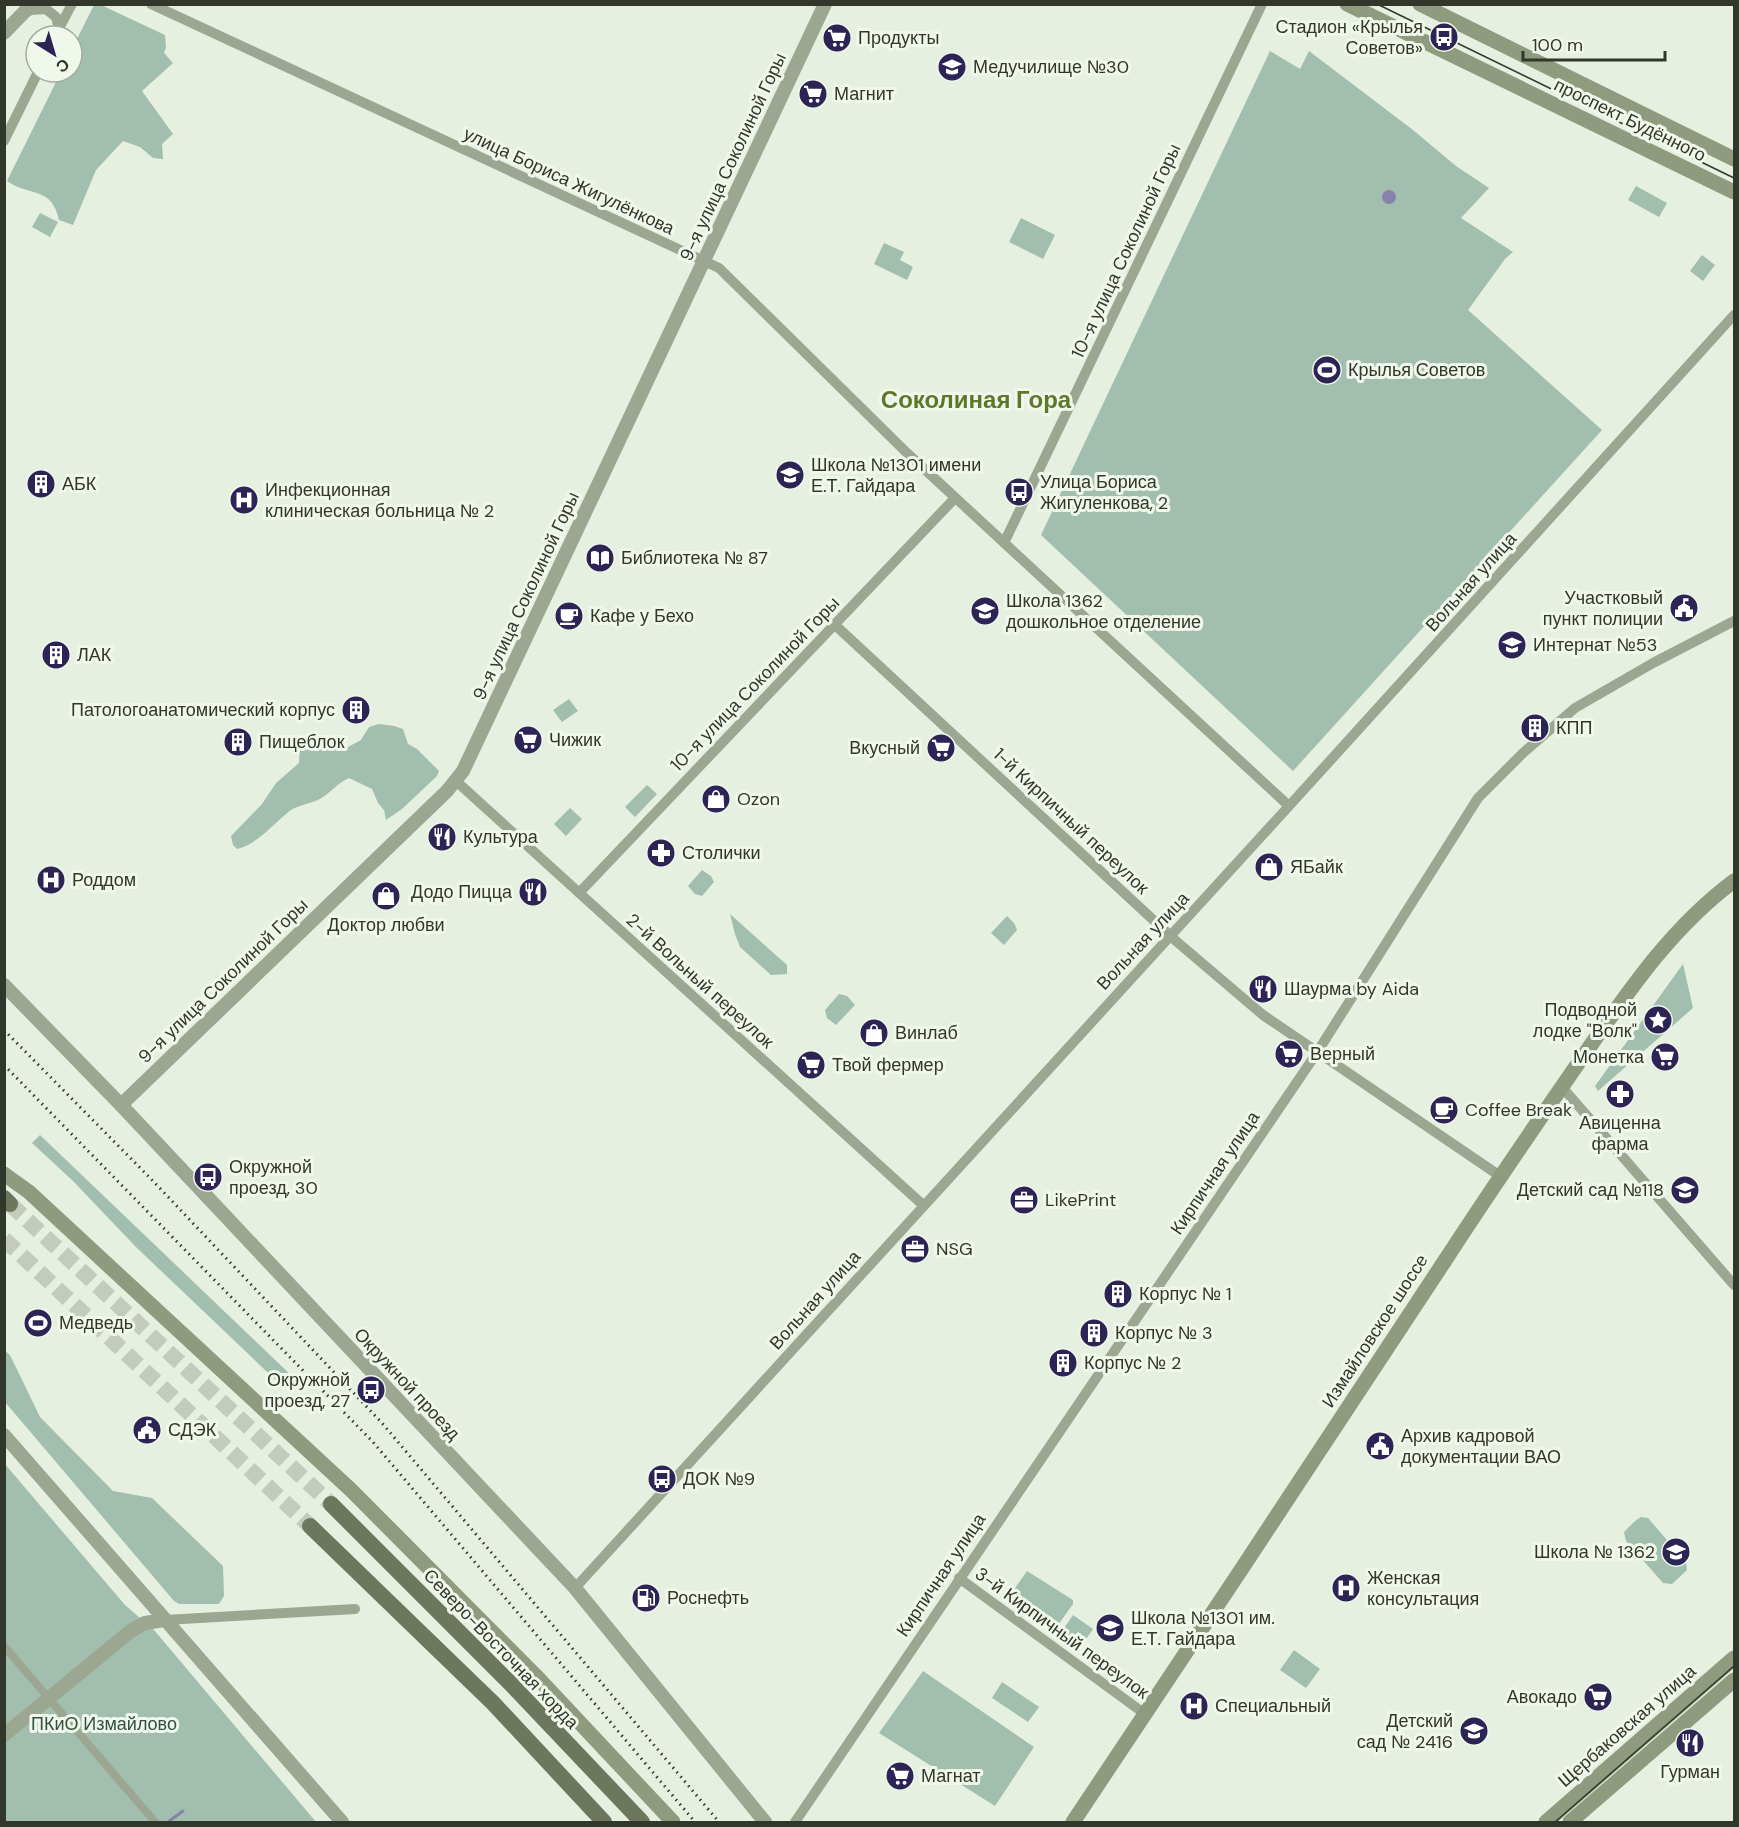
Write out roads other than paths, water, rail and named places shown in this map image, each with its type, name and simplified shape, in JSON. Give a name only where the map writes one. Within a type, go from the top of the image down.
[{"type":"main road","name":"проспект Будённого","points":[[1347,4],[1734,192]]},
{"type":"main road","name":"проспект Будённого","points":[[1420,4],[1734,159]]},
{"type":"main road","name":"Измайловское шоссе","points":[[1073,1822],[1500,1176],[1622,1001],[1660,951],[1690,919],[1734,881]]},
{"type":"main road","points":[[4,1174],[30,1192],[351,1490],[536,1676],[673,1822]]},
{"type":"main road","name":"Северо-Восточная хорда","points":[[331,1504],[510,1683],[642,1822]]},
{"type":"main road","points":[[310,1526],[493,1703],[604,1822]]},
{"type":"main road","name":"Щербаковская улица","points":[[1546,1822],[1734,1658]]},
{"type":"main road","name":"Щербаковская улица","points":[[1570,1822],[1733,1684]]},
{"type":"street","points":[[4,33],[32,4]]},
{"type":"street","points":[[61,24],[72,4]]},
{"type":"street","name":"улица Бориса Жигулёнкова","points":[[151,4],[720,268],[907,453],[1290,806]]},
{"type":"street","name":"9-я улица Соколиной Горы","points":[[121,1105],[456,781],[474,748],[825,4]]},
{"type":"street","name":"10-я улица Соколиной Горы","points":[[1004,543],[1262,4]]},
{"type":"street","points":[[22,15],[31,10],[46,9],[56,17],[56,24]]},
{"type":"street","points":[[4,141],[32,84]]},
{"type":"street","name":"Вольная улица","points":[[575,1588],[1290,806],[1734,315]]},
{"type":"street","name":"10-я улица Соколиной Горы","points":[[579,893],[955,498]]},
{"type":"street","name":"Кирпичная улица","points":[[795,1822],[1318,1051],[1478,798],[1523,753],[1575,708],[1653,663],[1734,621]]},
{"type":"street","name":"1-й Кирпичный переулок","points":[[834,624],[1170,936],[1240,997],[1500,1176]]},
{"type":"street","name":"2-й Вольный переулок","points":[[456,781],[923,1205]]},
{"type":"street","name":"Окружной проезд","points":[[4,985],[121,1105],[575,1588],[765,1822]]},
{"type":"street","points":[[1562,1087],[1734,1285]]},
{"type":"street","points":[[4,1435],[342,1822]]},
{"type":"street","name":"3-й Кирпичный переулок","points":[[959,1578],[1145,1714]]},
{"type":"street","points":[[4,1735],[138,1626],[145,1623],[355,1609]]},
{"type":"street","points":[[4,1646],[155,1822]]},
{"type":"street","points":[[1720,1671],[1733,1684]]},
{"type":"waterway","points":[[168,1822],[183,1811]]},
{"type":"tunnel","points":[[10,1204],[331,1504]]},
{"type":"tunnel","points":[[4,1239],[310,1526]]},
{"type":"tram line","points":[[1377,4],[1734,178]]},
{"type":"tram line","points":[[1555,1822],[1734,1666]]},
{"type":"railway","points":[[4,1030],[154,1182],[382,1423],[719,1822]]},
{"type":"railway","points":[[4,1065],[373,1442],[695,1822]]},
{"type":"place","name":"Стадион «Крылья Советов»","points":[[1444,37]]},
{"type":"place","name":"Продукты","points":[[837,38]]},
{"type":"place","name":"Медучилище №30","points":[[952,67]]},
{"type":"place","name":"Магнит","points":[[813,94]]},
{"type":"place","name":"Крылья Советов","points":[[1327,370]]},
{"type":"place","name":"Школа №1301 имени Е.Т. Гайдара","points":[[790,475]]},
{"type":"place","name":"АБК","points":[[41,484]]},
{"type":"place","name":"Улица Бориса Жигуленкова, 2","points":[[1019,492]]},
{"type":"place","name":"Инфекционная клиническая больница № 2","points":[[244,500]]},
{"type":"place","name":"Библиотека № 87","points":[[600,558]]},
{"type":"place","name":"Участковый пункт полиции","points":[[1684,608]]},
{"type":"place","name":"Школа 1362 дошкольное отделение","points":[[985,611]]},
{"type":"place","name":"Кафе у Бехо","points":[[569,616]]},
{"type":"place","name":"Интернат №53","points":[[1512,645]]},
{"type":"place","name":"ЛАК","points":[[56,655]]},
{"type":"place","name":"Патологоанатомический корпус","points":[[356,710]]},
{"type":"place","name":"КПП","points":[[1535,728]]},
{"type":"place","name":"Чижик","points":[[528,740]]},
{"type":"place","name":"Пищеблок","points":[[238,742]]},
{"type":"place","name":"Вкусный","points":[[941,748]]},
{"type":"place","name":"Ozon","points":[[716,799]]},
{"type":"place","name":"Культура","points":[[442,837]]},
{"type":"place","name":"Столички","points":[[661,853]]},
{"type":"place","name":"ЯБайк","points":[[1269,867]]},
{"type":"place","name":"Роддом","points":[[51,880]]},
{"type":"place","name":"Додо Пицца","points":[[533,892]]},
{"type":"place","name":"Доктор любви","points":[[386,896]]},
{"type":"place","name":"Шаурма by Aida","points":[[1263,989]]},
{"type":"place","name":"Подводной лодке \"Волк\"","points":[[1658,1020]]},
{"type":"place","name":"Винлаб","points":[[874,1033]]},
{"type":"place","name":"Верный","points":[[1289,1054]]},
{"type":"place","name":"Монетка","points":[[1665,1057]]},
{"type":"place","name":"Твой фермер","points":[[811,1065]]},
{"type":"place","name":"Авиценна фарма","points":[[1620,1094]]},
{"type":"place","name":"Coffee Break","points":[[1444,1110]]},
{"type":"place","name":"Окружной проезд, 30","points":[[208,1177]]},
{"type":"place","name":"Детский сад №118","points":[[1685,1190]]},
{"type":"place","name":"LikePrint","points":[[1024,1200]]},
{"type":"place","name":"NSG","points":[[915,1249]]},
{"type":"place","name":"Корпус № 1","points":[[1118,1294]]},
{"type":"place","name":"Медведь","points":[[38,1323]]},
{"type":"place","name":"Корпус № 3","points":[[1094,1333]]},
{"type":"place","name":"Корпус № 2","points":[[1063,1363]]},
{"type":"place","name":"Окружной проезд, 27","points":[[371,1390]]},
{"type":"place","name":"СДЭК","points":[[147,1430]]},
{"type":"place","name":"Архив кадровой документации ВАО","points":[[1380,1446]]},
{"type":"place","name":"ДОК №9","points":[[662,1479]]},
{"type":"place","name":"Школа № 1362","points":[[1676,1552]]},
{"type":"place","name":"Женская консультация","points":[[1346,1588]]},
{"type":"place","name":"Роснефть","points":[[646,1598]]},
{"type":"place","name":"Школа №1301 им. Е.Т. Гайдара","points":[[1110,1628]]},
{"type":"place","name":"Авокадо","points":[[1598,1697]]},
{"type":"place","name":"Специальный","points":[[1194,1706]]},
{"type":"place","name":"Детский сад № 2416","points":[[1474,1731]]},
{"type":"place","name":"Гурман","points":[[1690,1743]]},
{"type":"place","name":"Магнат","points":[[900,1776]]},
{"type":"district","name":"Соколиная Гора","points":[[976,399]]},
{"type":"park label","name":"ПКиО Измайлово","points":[[104,1724]]}]
